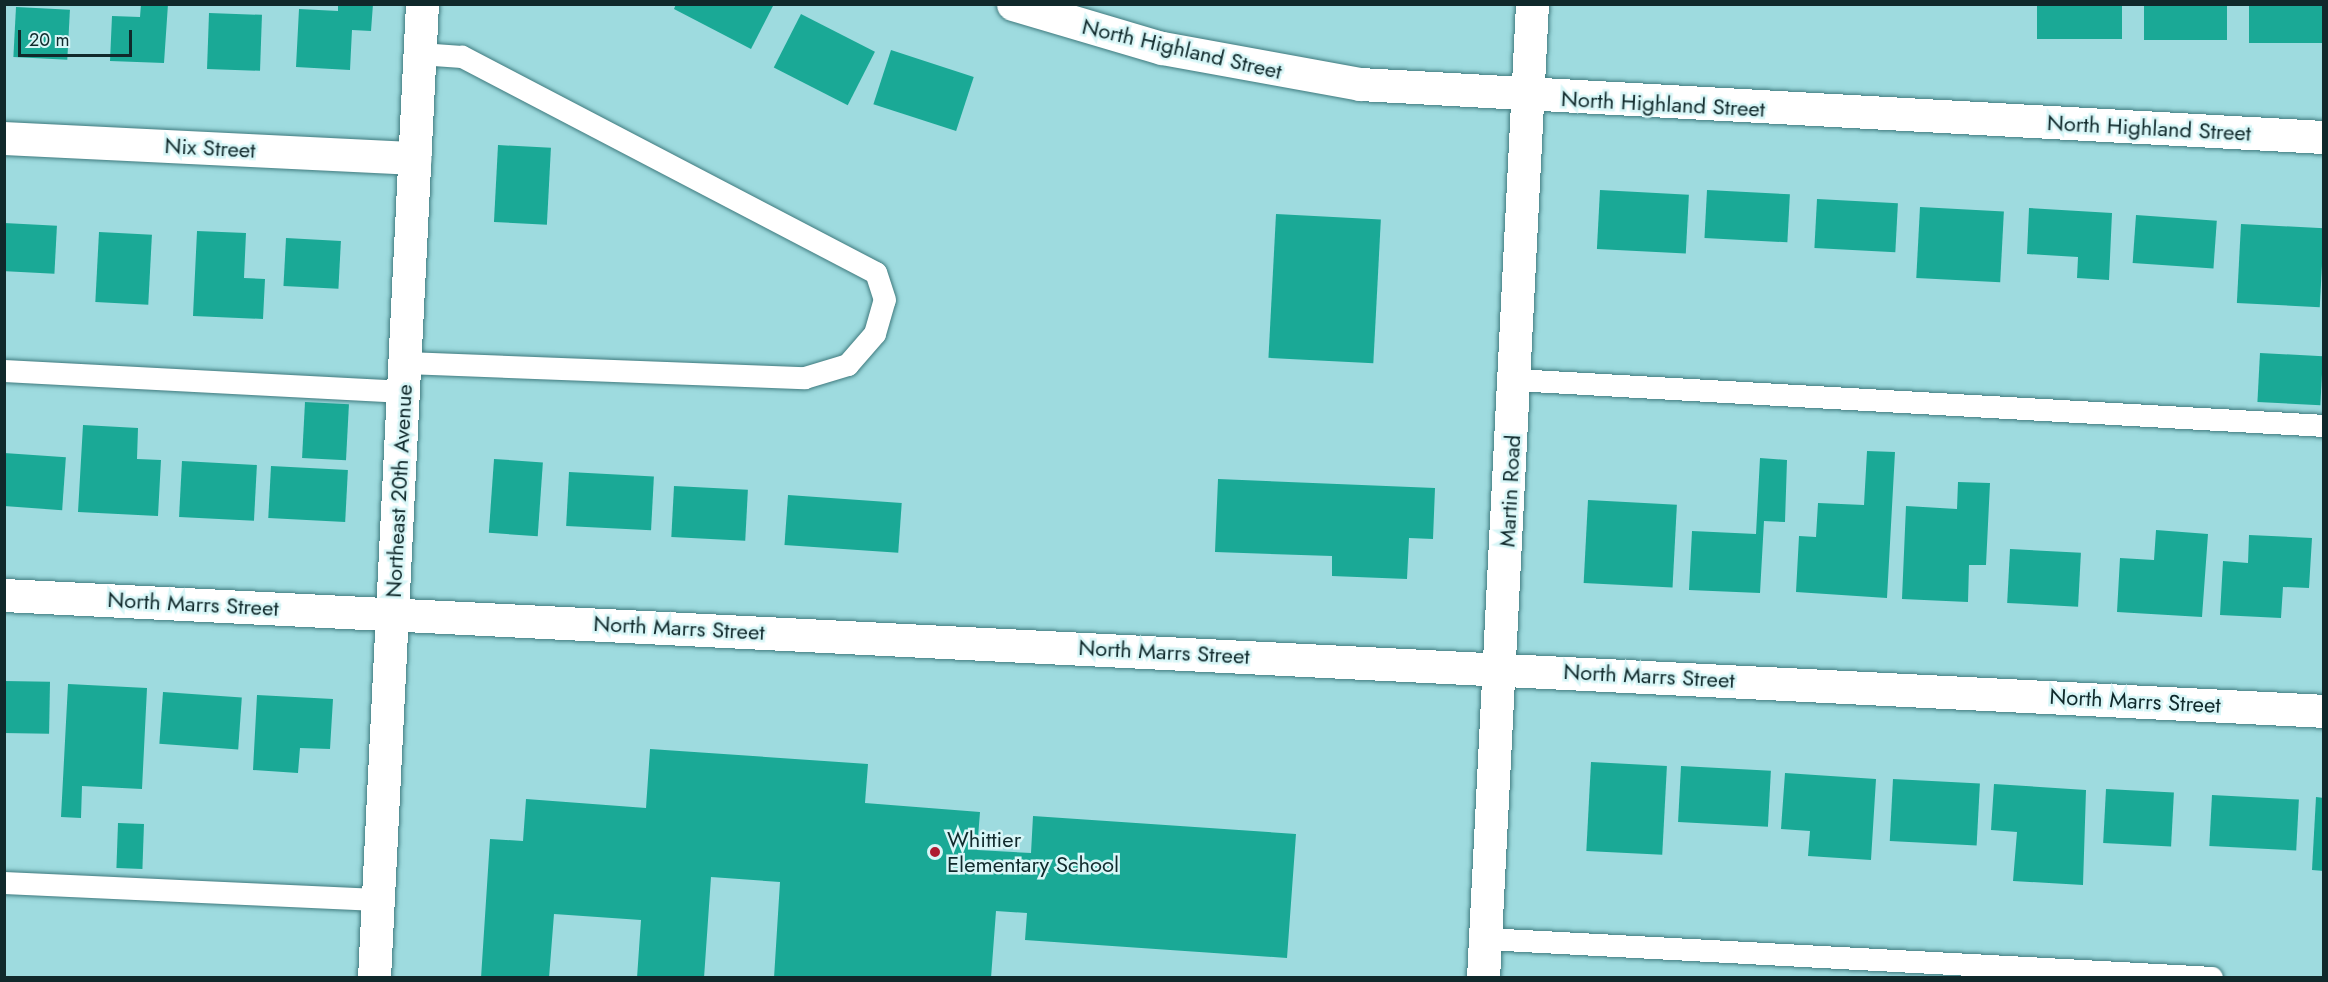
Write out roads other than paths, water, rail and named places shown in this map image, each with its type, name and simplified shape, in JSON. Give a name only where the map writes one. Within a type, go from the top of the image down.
[{"type":"street","name":"Northeast 20th Avenue","points":[[374,978],[422,4]]},
{"type":"street","name":"North Highland Street","points":[[1013,4],[1162,48],[1264,70],[1360,84],[1528,97],[2324,137]]},
{"type":"street","name":"Martin Road","points":[[1483,978],[1502,668],[1532,4]]},
{"type":"street","name":"Nix Street","points":[[4,138],[415,158]]},
{"type":"street","name":"North Marrs Street","points":[[4,596],[1502,668],[2324,711]]},
{"type":"lane","points":[[4,371],[405,377],[805,378],[848,365],[875,334],[885,300],[876,273],[462,57],[420,54]]},
{"type":"lane","points":[[1515,380],[2324,426]]},
{"type":"lane","points":[[4,882],[378,900]]},
{"type":"lane","points":[[1486,939],[2212,978]]},
{"type":"place","name":"Whittier Elementary School","points":[[935,852]]}]
